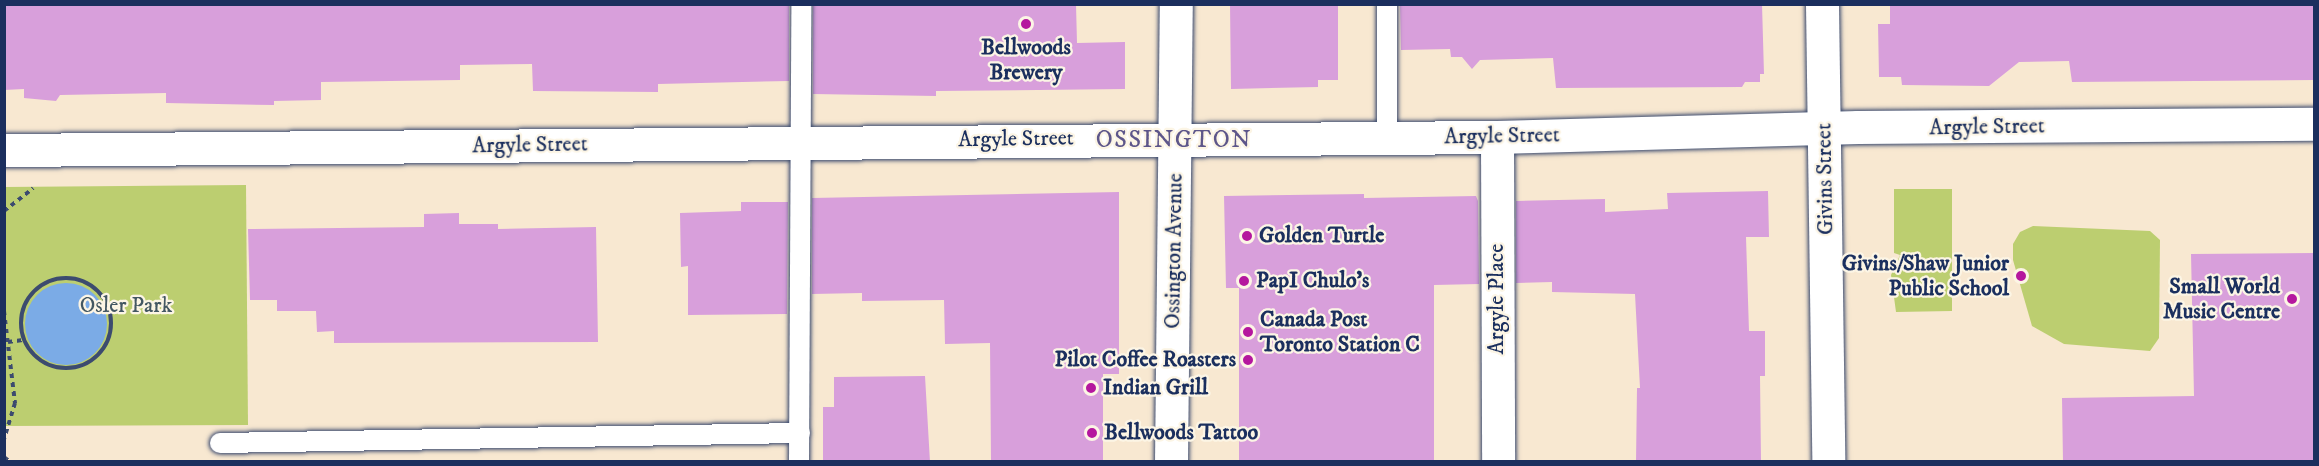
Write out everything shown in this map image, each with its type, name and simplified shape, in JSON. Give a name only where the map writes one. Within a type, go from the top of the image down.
[{"type":"street","name":"Ossington Avenue","points":[[1171,462],[1176,4]]},
{"type":"street","name":"Givins Street","points":[[1822,4],[1828,462]]},
{"type":"street","name":"Argyle Street","points":[[4,150],[1175,137],[1379,138],[1824,129],[2314,124]]},
{"type":"street","name":"Argyle Place","points":[[1497,136],[1498,462]]},
{"type":"lane","points":[[799,462],[801,4]]},
{"type":"lane","points":[[1379,138],[1386,4]]},
{"type":"lane","points":[[220,443],[800,433]]},
{"type":"path","points":[[4,211],[33,189],[33,182]]},
{"type":"path","points":[[64,278],[85,282],[98,291],[109,309],[111,331],[106,346],[81,366],[65,369],[45,363],[32,354],[23,340],[23,308],[35,290],[48,281],[64,278]]},
{"type":"path","points":[[4,311],[15,403],[4,439]]},
{"type":"path","points":[[9,342],[23,340]]},
{"type":"path","points":[[4,457],[10,462]]},
{"type":"green space","name":"Osler Park","points":[[246,185],[248,425],[5,426],[4,187]]},
{"type":"green space","points":[[1894,189],[1952,189],[1952,311],[1896,312],[1891,275],[1900,255],[1894,253]]},
{"type":"green space","points":[[2033,226],[2150,231],[2160,240],[2159,338],[2150,351],[2064,344],[2032,326],[2013,260],[2013,244],[2020,232]]},
{"type":"water","points":[[66,283],[82,286],[95,295],[104,308],[107,324],[104,340],[95,353],[82,362],[66,365],[50,362],[37,353],[28,340],[25,324],[28,308],[37,295],[50,286]]},
{"type":"building","points":[[4,4],[789,4],[789,81],[658,84],[658,92],[533,91],[532,64],[460,65],[460,80],[321,82],[321,100],[274,101],[274,105],[166,103],[166,93],[60,95],[56,101],[24,98],[24,89],[4,90]]},
{"type":"building","points":[[813,4],[1076,4],[1077,43],[1125,42],[1125,89],[936,91],[936,96],[813,94]]},
{"type":"building","points":[[1230,4],[1338,4],[1338,80],[1318,80],[1318,87],[1231,89]]},
{"type":"building","points":[[1400,4],[1762,4],[1764,74],[1760,74],[1760,82],[1745,82],[1742,87],[1556,88],[1553,58],[1480,60],[1472,69],[1462,57],[1451,57],[1450,49],[1401,50]]},
{"type":"building","points":[[1890,4],[2314,4],[2314,80],[2072,82],[2069,61],[2019,62],[1989,86],[1902,85],[1901,77],[1879,77],[1878,24],[1890,24]]},
{"type":"building","points":[[1768,191],[1769,237],[1746,237],[1749,331],[1765,331],[1765,376],[1760,376],[1761,462],[1636,462],[1637,388],[1640,388],[1635,294],[1552,292],[1552,282],[1516,283],[1516,201],[1605,199],[1605,212],[1668,209],[1667,193]]},
{"type":"building","points":[[1119,192],[1119,374],[1103,374],[1103,462],[991,462],[990,343],[945,344],[944,300],[862,301],[862,293],[812,294],[812,198]]},
{"type":"building","points":[[1364,194],[1364,198],[1476,196],[1478,201],[1479,284],[1434,285],[1434,462],[1239,462],[1239,288],[1226,288],[1224,196]]},
{"type":"building","points":[[741,202],[788,202],[787,314],[688,315],[688,266],[681,267],[680,213],[741,211]]},
{"type":"building","points":[[459,213],[459,224],[498,224],[498,229],[596,227],[598,342],[334,343],[334,331],[317,332],[316,311],[277,311],[277,300],[250,300],[248,229],[424,227],[424,214]]},
{"type":"building","points":[[2314,253],[2314,462],[2063,462],[2062,398],[2194,396],[2191,254]]},
{"type":"building","points":[[925,376],[930,462],[823,462],[823,407],[834,407],[834,377]]},
{"type":"place","name":"Bellwoods Brewery","points":[[1026,24]]},
{"type":"place","name":"Golden Turtle","points":[[1247,236]]},
{"type":"place","name":"Givins/Shaw Junior Public School","points":[[2021,276]]},
{"type":"place","name":"PapI Chulo's","points":[[1244,281]]},
{"type":"place","name":"Small World Music Centre","points":[[2292,299]]},
{"type":"place","name":"Canada Post Toronto Station C","points":[[1248,332]]},
{"type":"place","name":"Pilot Coffee Roasters","points":[[1248,360]]},
{"type":"place","name":"Indian Grill","points":[[1091,388]]},
{"type":"place","name":"Bellwoods Tattoo","points":[[1092,433]]},
{"type":"district","name":"OSSINGTON","points":[[1174,141]]}]
